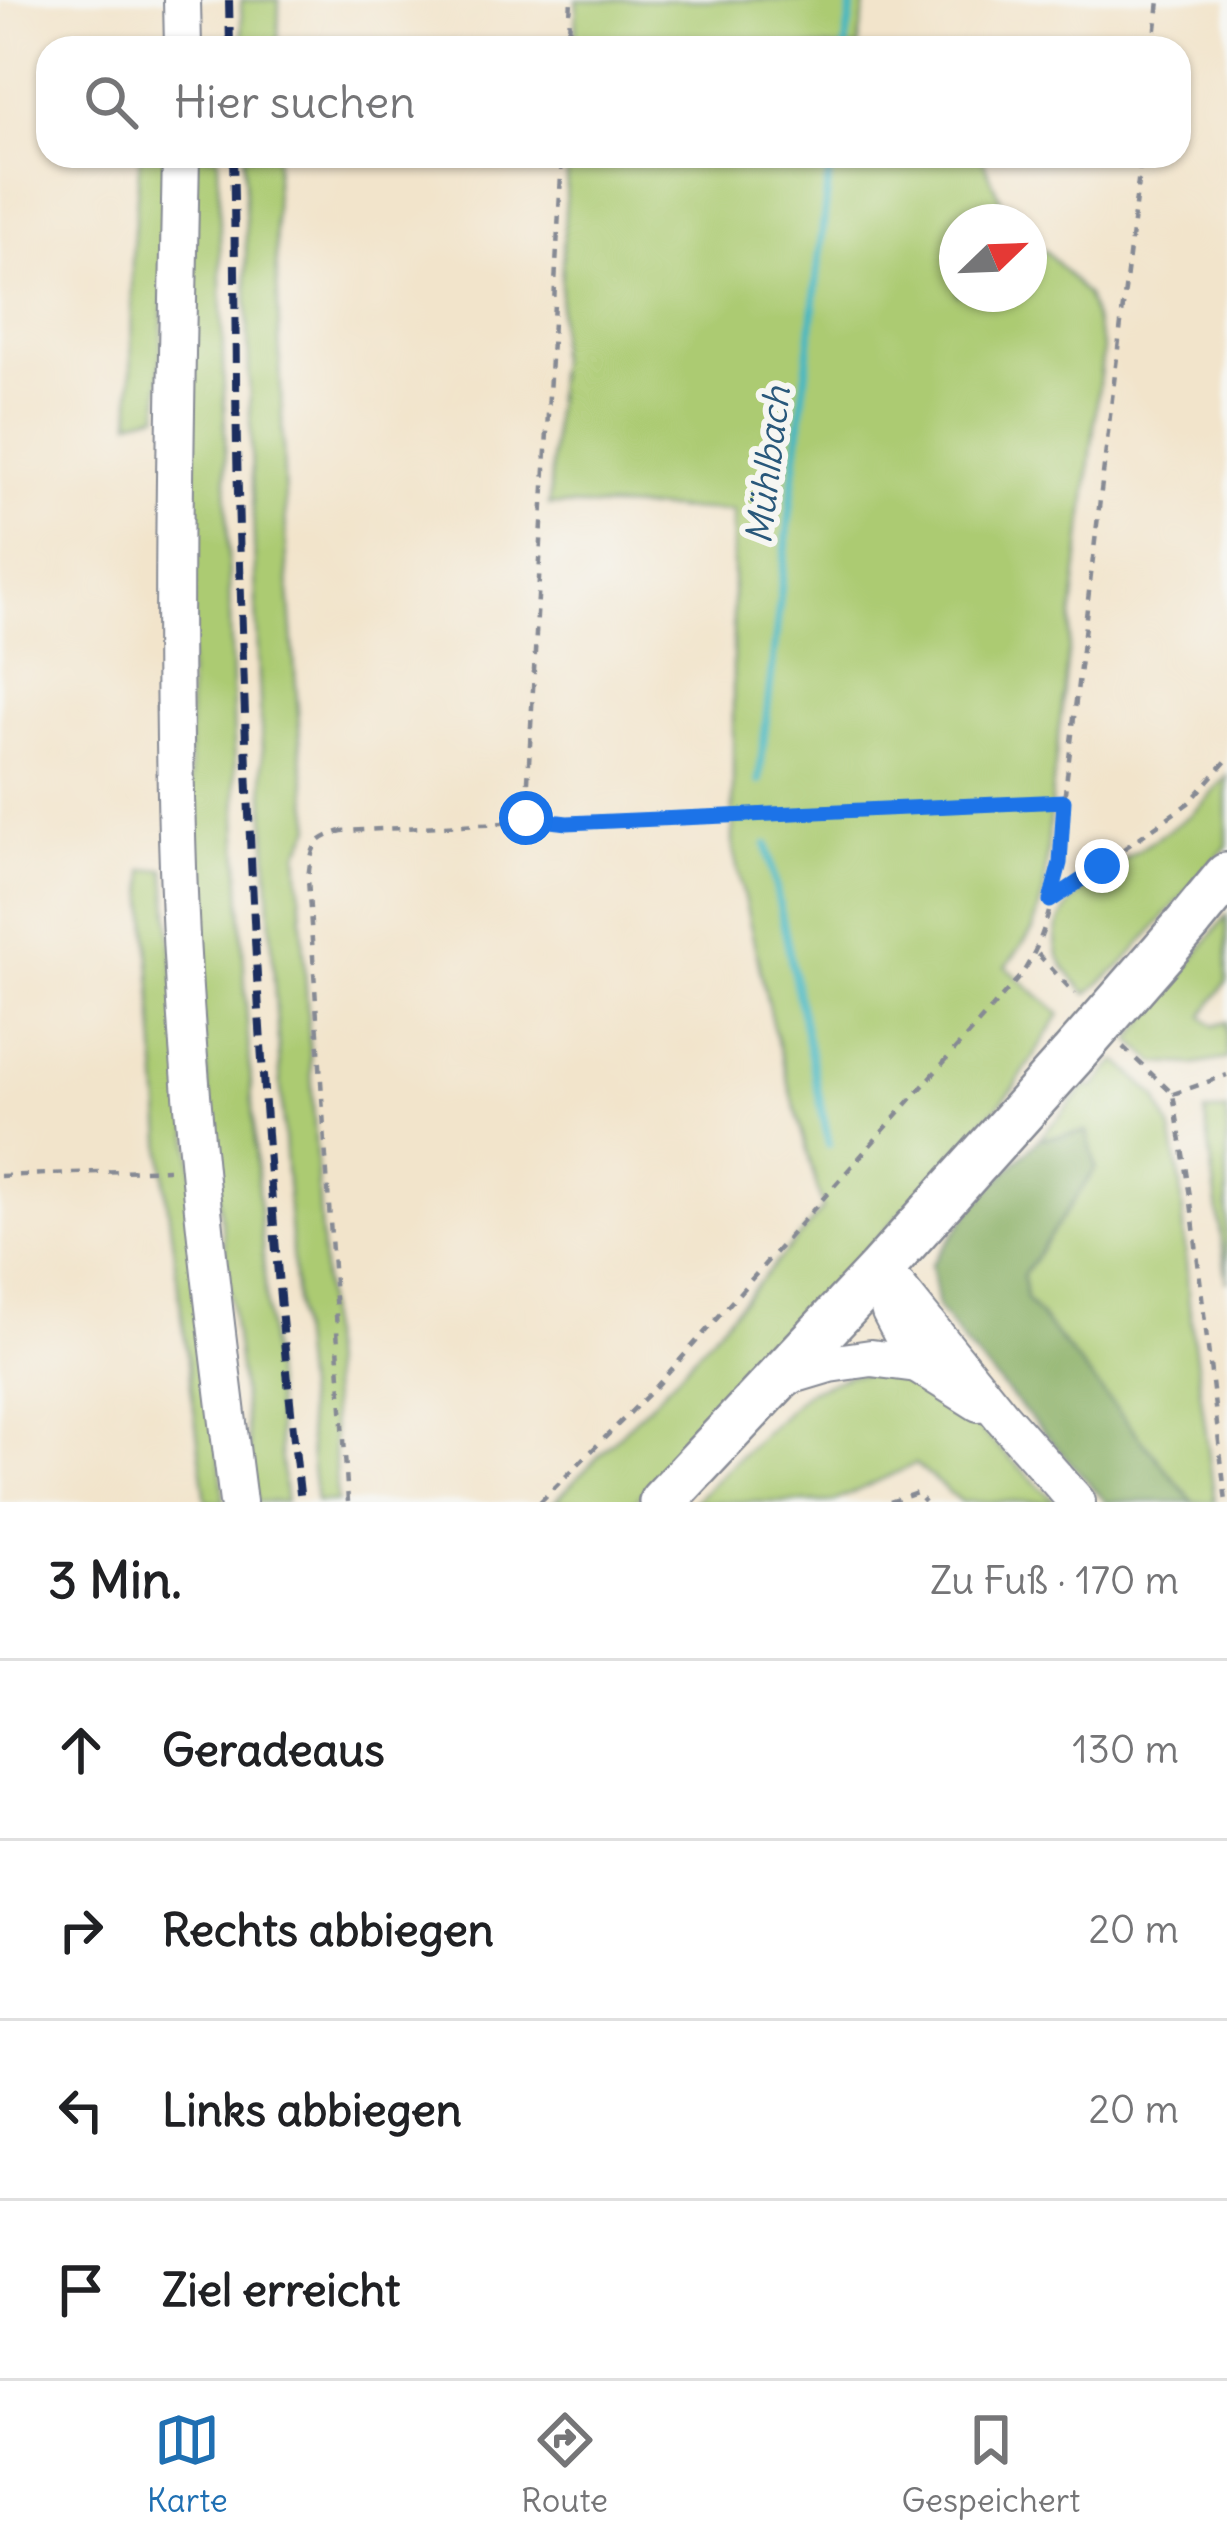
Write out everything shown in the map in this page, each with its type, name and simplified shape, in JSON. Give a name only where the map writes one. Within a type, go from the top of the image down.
[{"type":"main road","points":[[662,1502],[879,1270],[1227,876]]},
{"type":"street","points":[[182,0],[183,36]]},
{"type":"street","points":[[181,168],[173,512],[178,869],[197,1168],[238,1502]]},
{"type":"street","points":[[879,1270],[890,1312],[917,1364]]},
{"type":"street","points":[[879,1270],[1078,1502]]},
{"type":"street","points":[[779,1379],[871,1358],[917,1364],[1002,1417]]},
{"type":"path","points":[[569,36],[571,0]]},
{"type":"path","points":[[1156,36],[1160,0]]},
{"type":"path","points":[[526,818],[561,168]]},
{"type":"path","points":[[540,1502],[656,1387],[1022,974],[1036,952],[1060,863],[1140,168]]},
{"type":"path","points":[[1050,901],[1190,802],[1227,760]]},
{"type":"path","points":[[348,1502],[308,878],[312,852],[323,836],[526,818],[567,823],[1064,801]]},
{"type":"path","points":[[1141,1066],[1173,1094],[1191,1202],[1226,1502]]},
{"type":"path","points":[[1173,1094],[1227,1075]]},
{"type":"path","points":[[0,1176],[197,1168]]},
{"type":"path","points":[[890,1502],[917,1493],[925,1502]]},
{"type":"green space","points":[[241,0],[279,0],[278,36],[242,36]]},
{"type":"green space","points":[[577,0],[866,0],[860,36],[576,36]]},
{"type":"green space","points":[[139,168],[168,168],[159,414],[131,421],[132,258]]},
{"type":"green space","points":[[195,168],[218,168],[242,921],[266,1298],[286,1502],[256,1502],[202,1026],[190,778]]},
{"type":"green space","points":[[244,168],[276,168],[287,562],[301,752],[312,827],[298,853],[337,1502],[316,1502],[299,1335],[272,944],[252,494]]},
{"type":"green space","points":[[567,168],[986,168],[1001,204],[939,204],[939,312],[1047,312],[1047,252],[1087,296],[1103,349],[1044,891],[1033,930],[1006,967],[1060,1014],[1013,1089],[634,1502],[554,1502],[673,1380],[823,1209],[772,1023],[733,849],[733,511],[549,505]]},
{"type":"green space","points":[[1227,776],[1227,846],[1121,966],[1087,994],[1058,955],[1061,920],[1091,884],[1180,823]]},
{"type":"green space","points":[[165,869],[224,1502],[206,1502],[165,1185],[144,870]]},
{"type":"green space","points":[[1227,915],[1227,981],[1203,1016],[1214,1026],[1227,1022],[1227,1059],[1193,1065],[1155,1063],[1131,1040]]},
{"type":"green space","points":[[1117,1060],[1157,1098],[1171,1131],[1215,1502],[1193,1502],[1026,1299],[1023,1276],[1096,1168],[1087,1132],[1039,1139]]},
{"type":"green space","points":[[1227,1110],[1227,1282],[1205,1113]]},
{"type":"green space","points":[[1087,1132],[1096,1168],[1023,1276],[1026,1299],[1193,1502],[1106,1502],[966,1346],[938,1308],[931,1265],[978,1201],[1039,1139]]},
{"type":"green space","points":[[898,1374],[935,1387],[1056,1502],[961,1502],[915,1464],[833,1502],[693,1502],[807,1392],[850,1375]]},
{"type":"waterway","name":"Mühlbach","points":[[847,36],[853,0]]},
{"type":"waterway","name":"Mühlbach","points":[[759,781],[830,168]]},
{"type":"waterway","name":"Mühlbach","points":[[767,845],[829,1144]]},
{"type":"railway","points":[[229,0],[230,36]]},
{"type":"railway","points":[[233,168],[238,493],[252,872],[266,1124],[301,1502]]},
{"type":"route","points":[[526,818],[567,823],[1064,801],[1060,863],[1050,901],[1102,866]]}]
